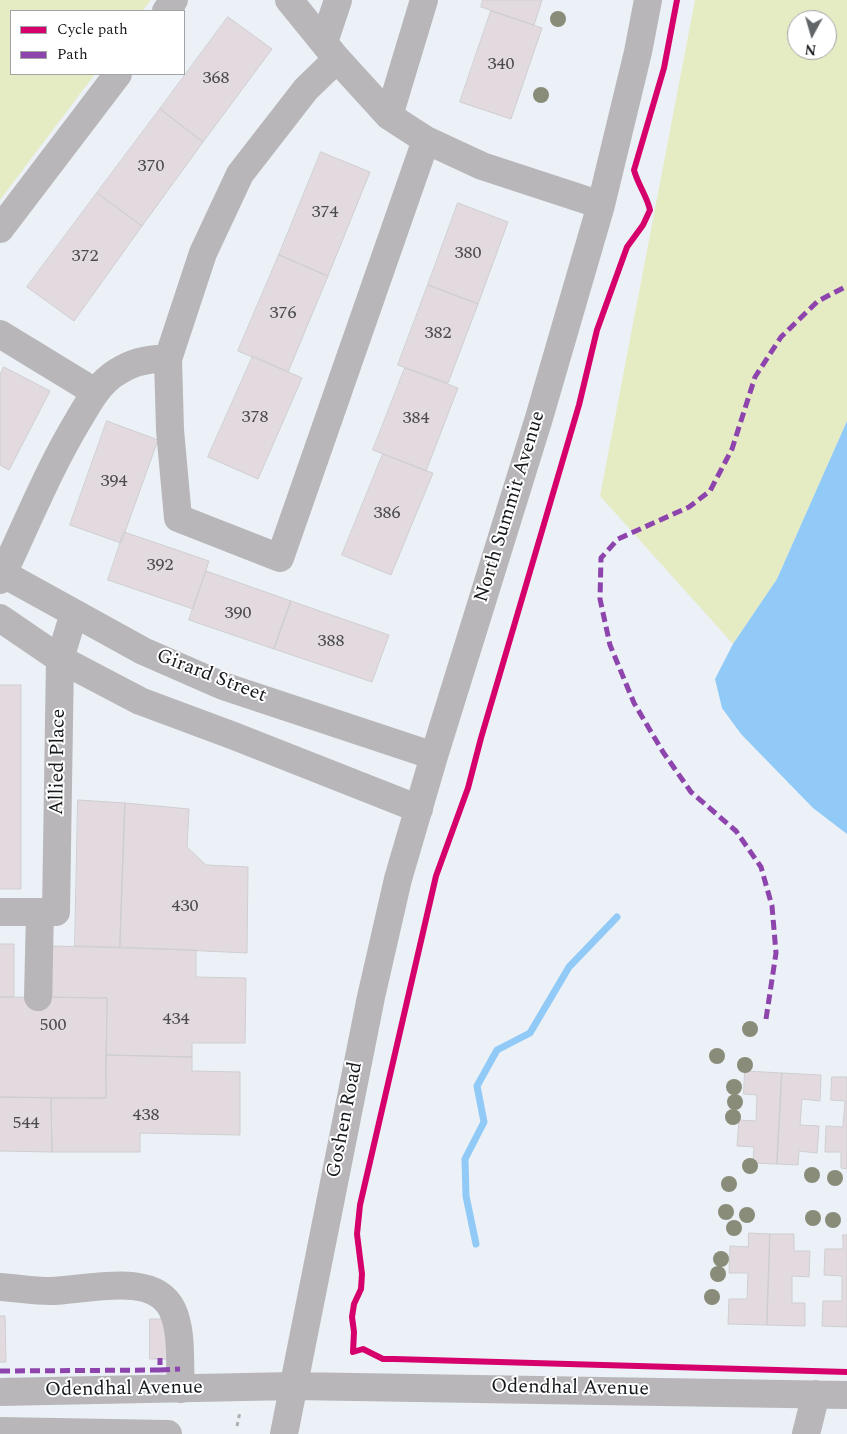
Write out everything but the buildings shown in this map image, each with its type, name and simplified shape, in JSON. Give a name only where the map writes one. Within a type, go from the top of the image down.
[{"type":"street","points":[[289,0],[389,116],[426,140],[482,166],[601,205]]},
{"type":"street","points":[[338,0],[331,50],[306,89],[240,174],[203,253],[168,359],[170,430],[178,518],[280,558],[426,140]]},
{"type":"street","points":[[389,116],[424,0]]},
{"type":"street","name":"North Summit Avenue","points":[[419,809],[539,418],[601,205],[648,0]]},
{"type":"street","points":[[0,229],[117,75]]},
{"type":"street","points":[[0,334],[95,392]]},
{"type":"street","points":[[1,575],[58,453],[95,392],[116,372],[134,363],[151,358],[168,359]]},
{"type":"street","name":"Girard Street","points":[[1,575],[142,651],[223,686],[434,756]]},
{"type":"street","name":"Allied Place","points":[[38,997],[48,912],[60,659],[74,613]]},
{"type":"street","points":[[0,618],[60,659],[140,701],[419,809]]},
{"type":"street","name":"Goshen Road","points":[[284,1434],[371,997],[398,880],[419,809]]},
{"type":"street","points":[[0,912],[48,912]]},
{"type":"street","points":[[0,1287],[50,1291],[112,1286],[142,1287],[158,1292],[172,1308],[177,1325],[181,1389]]},
{"type":"street","name":"Odendhal Avenue","points":[[0,1392],[248,1389],[293,1386],[847,1395]]},
{"type":"street","points":[[806,1434],[816,1394]]},
{"type":"street","points":[[816,1394],[824,1434]]},
{"type":"street","name":"Odendhal Avenue","points":[[0,1431],[168,1434]]},
{"type":"green space","points":[[0,0],[151,0],[143,10],[10,10],[10,75],[94,75],[0,200]]},
{"type":"green space","points":[[695,0],[847,0],[847,421],[777,579],[733,644],[600,496]]},
{"type":"water","points":[[847,421],[847,834],[813,808],[741,734],[722,708],[715,679],[733,644],[777,579]]},
{"type":"waterway","points":[[476,1244],[466,1196],[465,1159],[484,1122],[477,1086],[497,1050],[530,1033],[569,967],[617,917]]},
{"type":"marked path","points":[[766,1019],[776,953],[772,906],[761,867],[736,831],[691,792],[663,752],[634,703],[610,645],[600,599],[601,558],[618,539],[689,507],[710,491],[732,449],[755,377],[781,337],[818,301],[847,286]]},
{"type":"marked path","points":[[0,1371],[160,1370],[160,1358]]},
{"type":"marked path","points":[[160,1370],[180,1369]]},
{"type":"cycle path","points":[[677,0],[664,68],[634,170],[650,210],[643,225],[627,247],[597,330],[579,405],[468,788],[436,876],[360,1205],[357,1234],[362,1274],[361,1289],[354,1304],[352,1317],[354,1332],[353,1352],[363,1349],[383,1359],[847,1372]]}]
